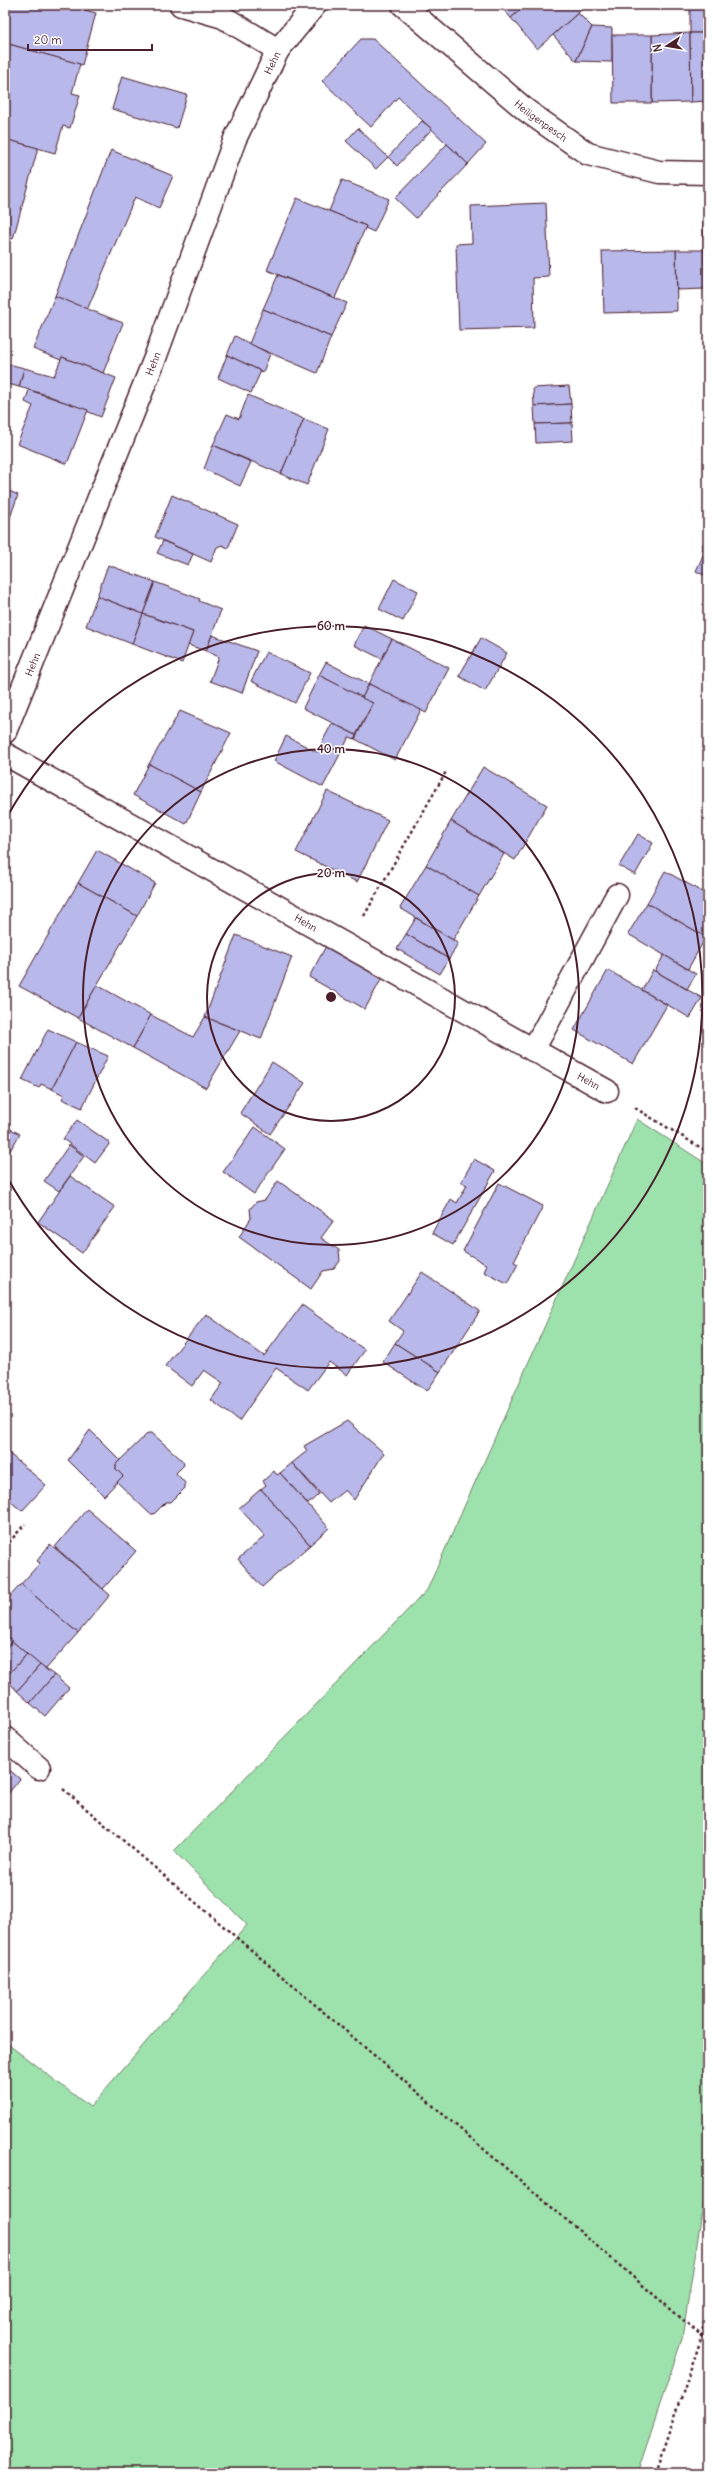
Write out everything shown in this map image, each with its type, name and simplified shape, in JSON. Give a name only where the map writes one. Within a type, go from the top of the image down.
[{"type":"street","points":[[180,5],[224,17],[278,50]]},
{"type":"street","name":"Hehn","points":[[5,732],[154,358],[236,139],[278,50],[315,5]]},
{"type":"street","name":"Heiligenpesch","points":[[403,5],[527,111],[588,154],[659,172],[708,173]]},
{"type":"street","name":"Hehn","points":[[5,754],[607,1091]]},
{"type":"street","points":[[533,1050],[617,895]]},
{"type":"street","points":[[5,1738],[39,1768]]},
{"type":"path","points":[[347,946],[447,770]]},
{"type":"path","points":[[607,1091],[708,1152]]},
{"type":"path","points":[[5,1547],[25,1524]]},
{"type":"path","points":[[39,1768],[702,2336],[708,2338]]},
{"type":"path","points":[[656,2473],[702,2336],[708,2295]]},
{"type":"green space","points":[[637,1119],[708,1165],[708,2174],[682,2339],[637,2473],[5,2473],[5,2042],[90,2107],[247,1925],[174,1851],[427,1590]]},
{"type":"building","points":[[9,5],[67,5],[96,13],[82,65],[5,43],[5,18]]},
{"type":"building","points":[[499,5],[526,5],[511,18]]},
{"type":"building","points":[[526,5],[587,5],[537,49],[511,18]]},
{"type":"building","points":[[708,8],[708,33],[690,33],[690,9]]},
{"type":"building","points":[[578,13],[592,27],[576,61],[553,35]]},
{"type":"building","points":[[592,27],[612,28],[612,62],[576,61]]},
{"type":"building","points":[[690,33],[691,102],[652,103],[652,35]]},
{"type":"building","points":[[690,33],[708,33],[708,101],[691,102]]},
{"type":"building","points":[[612,35],[652,35],[652,103],[613,103]]},
{"type":"building","points":[[361,39],[373,39],[486,144],[468,164],[398,97],[371,127],[322,81]]},
{"type":"building","points":[[5,43],[80,64],[72,93],[80,95],[70,128],[63,126],[55,153],[5,139]]},
{"type":"building","points":[[122,76],[187,95],[177,128],[112,109]]},
{"type":"building","points":[[422,121],[432,129],[397,166],[388,157]]},
{"type":"building","points":[[358,128],[388,157],[376,169],[346,141]]},
{"type":"building","points":[[5,139],[38,148],[13,239],[5,237]]},
{"type":"building","points":[[447,144],[468,164],[416,218],[395,198]]},
{"type":"building","points":[[111,150],[173,176],[159,208],[135,197],[87,310],[55,296]]},
{"type":"building","points":[[342,180],[389,199],[374,232],[365,228],[366,226],[329,211]]},
{"type":"building","points":[[297,198],[366,226],[335,298],[267,270]]},
{"type":"building","points":[[546,203],[549,277],[533,278],[534,328],[459,330],[456,244],[472,243],[471,206]]},
{"type":"building","points":[[703,218],[708,218],[708,252],[704,250]]},
{"type":"building","points":[[676,250],[704,250],[705,289],[677,290]]},
{"type":"building","points":[[676,250],[677,311],[604,313],[602,251]]},
{"type":"building","points":[[278,275],[347,303],[331,337],[263,309]]},
{"type":"building","points":[[55,296],[123,323],[103,373],[62,357],[61,360],[33,349]]},
{"type":"building","points":[[263,309],[331,337],[317,373],[249,344]]},
{"type":"building","points":[[235,336],[270,354],[263,372],[227,355]]},
{"type":"building","points":[[227,355],[261,371],[251,393],[218,378]]},
{"type":"building","points":[[62,357],[116,378],[101,417],[47,395],[19,387],[24,368],[54,376]]},
{"type":"building","points":[[5,363],[24,368],[19,387],[5,383]]},
{"type":"building","points":[[569,386],[571,404],[534,406],[533,388]]},
{"type":"building","points":[[29,390],[88,410],[67,464],[17,444],[33,406],[25,402]]},
{"type":"building","points":[[248,395],[304,419],[281,474],[213,445],[227,414],[239,419]]},
{"type":"building","points":[[571,404],[572,423],[535,424],[534,406]]},
{"type":"building","points":[[304,419],[329,429],[307,485],[281,474]]},
{"type":"building","points":[[572,423],[573,441],[536,443],[535,424]]},
{"type":"building","points":[[213,445],[251,462],[240,486],[204,469]]},
{"type":"building","points":[[5,489],[18,495],[5,532]]},
{"type":"building","points":[[172,495],[238,524],[228,548],[222,545],[217,547],[211,562],[155,537]]},
{"type":"building","points":[[708,533],[708,552],[701,549]]},
{"type":"building","points":[[163,541],[193,554],[188,565],[157,553]]},
{"type":"building","points":[[705,551],[708,552],[708,577],[696,571]]},
{"type":"building","points":[[108,565],[155,582],[143,614],[97,596]]},
{"type":"building","points":[[394,579],[418,591],[403,621],[379,609]]},
{"type":"building","points":[[155,582],[200,599],[199,601],[221,610],[206,651],[188,645],[193,632],[143,614]]},
{"type":"building","points":[[97,596],[143,614],[132,644],[86,626]]},
{"type":"building","points":[[143,614],[193,632],[182,663],[132,644]]},
{"type":"building","points":[[364,625],[392,639],[382,659],[354,645]]},
{"type":"building","points":[[212,635],[257,651],[242,693],[210,681],[219,657],[206,651]]},
{"type":"building","points":[[481,638],[507,653],[485,691],[459,676]]},
{"type":"building","points":[[392,639],[449,668],[426,713],[369,684]]},
{"type":"building","points":[[266,652],[310,673],[295,703],[251,681]]},
{"type":"building","points":[[326,662],[369,684],[362,698],[319,675]]},
{"type":"building","points":[[319,675],[373,703],[356,735],[303,708]]},
{"type":"building","points":[[369,684],[421,710],[395,760],[355,739],[373,703],[362,698]]},
{"type":"building","points":[[180,711],[231,733],[201,792],[149,764]]},
{"type":"building","points":[[332,723],[356,735],[355,739],[349,737],[323,787],[274,761],[286,736],[317,752]]},
{"type":"building","points":[[149,764],[201,792],[186,824],[133,795]]},
{"type":"building","points":[[483,767],[547,805],[515,860],[451,821]]},
{"type":"building","points":[[327,791],[388,820],[357,882],[296,852]]},
{"type":"building","points":[[451,821],[504,854],[479,896],[426,865]]},
{"type":"building","points":[[638,834],[653,843],[635,875],[619,866]]},
{"type":"building","points":[[97,850],[155,883],[137,916],[78,883]]},
{"type":"building","points":[[426,865],[479,896],[453,940],[400,908]]},
{"type":"building","points":[[665,871],[708,895],[706,937],[647,903]]},
{"type":"building","points":[[78,883],[137,916],[78,1018],[19,986]]},
{"type":"building","points":[[647,903],[706,937],[688,969],[628,934]]},
{"type":"building","points":[[416,918],[458,943],[449,959],[406,934]]},
{"type":"building","points":[[406,934],[449,959],[440,974],[397,949]]},
{"type":"building","points":[[236,935],[292,957],[261,1039],[205,1017]]},
{"type":"building","points":[[326,946],[382,978],[365,1009],[309,977]]},
{"type":"building","points":[[664,955],[696,974],[687,989],[655,971]]},
{"type":"building","points":[[608,970],[667,1005],[633,1064],[574,1030]]},
{"type":"building","points":[[653,970],[702,998],[690,1018],[642,990]]},
{"type":"building","points":[[97,985],[151,1015],[133,1048],[78,1018]]},
{"type":"building","points":[[151,1015],[193,1037],[205,1017],[240,1031],[206,1088],[133,1048]]},
{"type":"building","points":[[48,1029],[76,1042],[52,1089],[41,1084],[39,1088],[22,1080]]},
{"type":"building","points":[[76,1042],[108,1056],[82,1108],[62,1099],[64,1095],[52,1089]]},
{"type":"building","points":[[272,1062],[305,1083],[270,1134],[240,1113]]},
{"type":"building","points":[[77,1120],[110,1143],[95,1163],[63,1139]]},
{"type":"building","points":[[5,1126],[20,1134],[5,1159]]},
{"type":"building","points":[[255,1127],[285,1149],[254,1194],[223,1172]]},
{"type":"building","points":[[69,1145],[84,1156],[59,1191],[44,1181]]},
{"type":"building","points":[[474,1159],[495,1171],[453,1245],[432,1233],[451,1199],[457,1203],[467,1185],[461,1182]]},
{"type":"building","points":[[70,1176],[115,1207],[82,1253],[38,1222]]},
{"type":"building","points":[[278,1181],[334,1220],[321,1238],[339,1250],[340,1261],[334,1269],[323,1271],[311,1289],[239,1237],[251,1218],[250,1209],[256,1202],[265,1200]]},
{"type":"building","points":[[499,1183],[543,1206],[514,1262],[518,1264],[507,1284],[484,1272],[487,1265],[463,1251]]},
{"type":"building","points":[[422,1272],[480,1311],[440,1372],[395,1343],[403,1331],[389,1321]]},
{"type":"building","points":[[302,1305],[365,1350],[347,1375],[329,1362],[308,1390],[276,1368],[239,1421],[211,1400],[223,1383],[204,1370],[192,1386],[165,1366],[206,1314],[264,1356]]},
{"type":"building","points":[[395,1343],[440,1372],[427,1391],[383,1362]]},
{"type":"building","points":[[347,1421],[384,1453],[354,1500],[345,1490],[329,1503],[292,1463],[307,1451],[304,1446]]},
{"type":"building","points":[[90,1430],[120,1460],[116,1464],[116,1469],[123,1476],[104,1496],[68,1460]]},
{"type":"building","points":[[148,1433],[152,1433],[183,1461],[184,1465],[176,1473],[185,1483],[185,1488],[171,1502],[166,1502],[154,1514],[150,1514],[117,1482],[123,1476],[116,1469],[116,1464]]},
{"type":"building","points":[[5,1450],[46,1485],[22,1511],[5,1497]]},
{"type":"building","points":[[292,1463],[319,1494],[308,1504],[280,1473]]},
{"type":"building","points":[[274,1471],[277,1475],[280,1473],[329,1528],[310,1545],[261,1489],[266,1485],[263,1481]]},
{"type":"building","points":[[261,1489],[310,1545],[262,1587],[238,1559],[265,1536],[239,1508]]},
{"type":"building","points":[[87,1509],[136,1551],[103,1589],[55,1547]]},
{"type":"building","points":[[50,1544],[110,1595],[78,1633],[21,1584],[40,1563],[37,1561]]},
{"type":"building","points":[[21,1584],[78,1633],[45,1670],[5,1635],[5,1602]]},
{"type":"building","points":[[5,1635],[12,1641],[5,1649]]},
{"type":"building","points":[[12,1641],[27,1654],[5,1678],[5,1649]]},
{"type":"building","points":[[27,1654],[40,1665],[17,1691],[5,1678]]},
{"type":"building","points":[[40,1665],[54,1675],[30,1703],[17,1691]]},
{"type":"building","points":[[54,1675],[69,1688],[45,1716],[30,1703]]},
{"type":"building","points":[[5,1766],[20,1779],[7,1795],[5,1794]]}]
